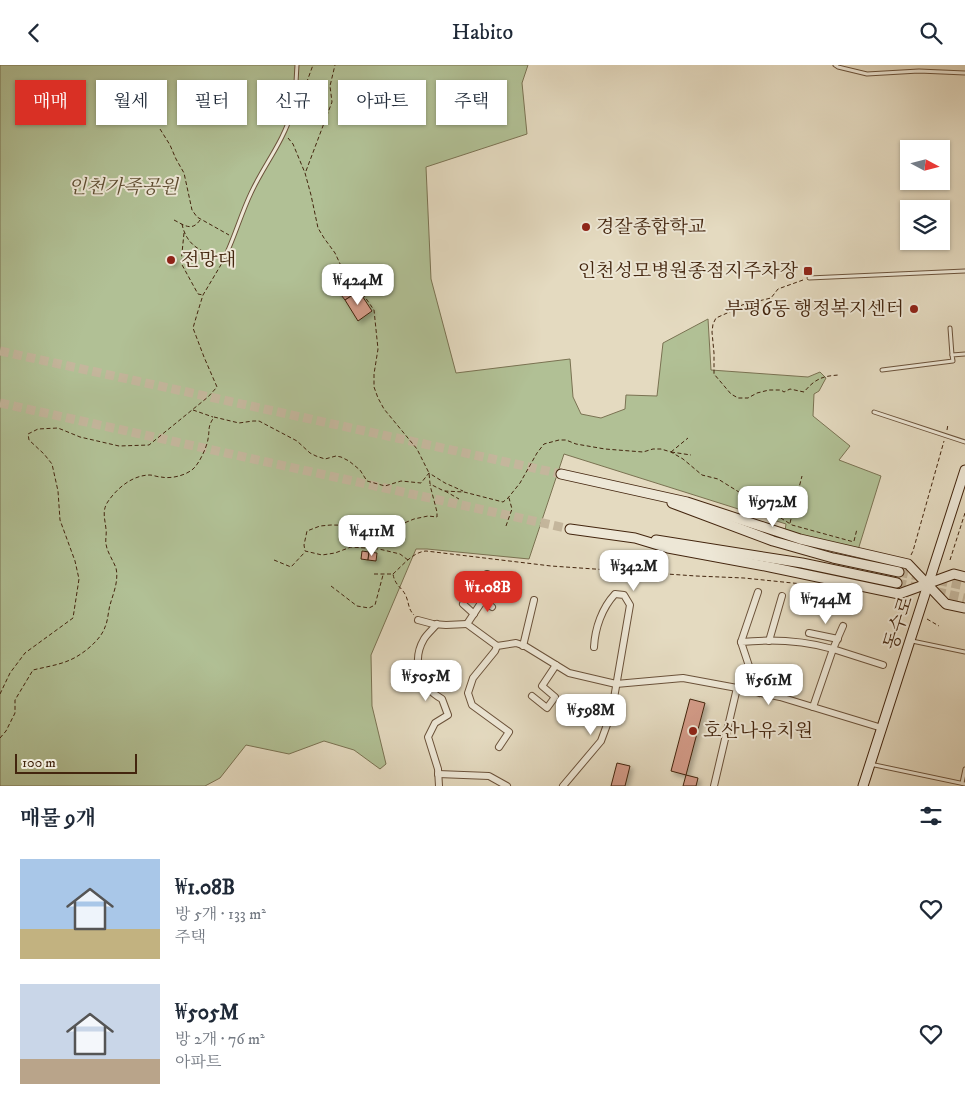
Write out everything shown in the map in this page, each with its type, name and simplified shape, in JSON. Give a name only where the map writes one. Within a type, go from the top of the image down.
[{"type":"main road","name":"동수로","points":[[864,786],[965,470]]},
{"type":"main road","points":[[561,474],[687,502],[800,539],[908,564],[946,604],[965,608]]},
{"type":"main road","points":[[644,493],[773,541],[833,558],[899,572]]},
{"type":"main road","points":[[570,529],[670,542],[802,563],[897,583]]},
{"type":"main road","points":[[636,538],[668,548],[770,567],[899,595],[954,574],[965,577]]},
{"type":"street","points":[[467,624],[481,603],[487,574]]},
{"type":"street","points":[[758,592],[742,641],[750,669],[760,693]]},
{"type":"street","points":[[563,786],[601,741],[608,722],[613,704],[630,605],[624,595],[615,594],[603,609],[594,640],[594,647]]},
{"type":"street","points":[[769,641],[782,596]]},
{"type":"street","points":[[482,599],[492,607]]},
{"type":"street","points":[[523,646],[534,600]]},
{"type":"street","points":[[463,604],[474,614]]},
{"type":"street","points":[[418,619],[446,625],[467,624],[497,646],[516,643],[569,673],[616,684],[683,678],[780,697],[882,728]]},
{"type":"street","points":[[437,624],[424,639],[416,659],[420,677],[434,695],[442,699],[448,715],[435,723],[428,737],[438,774],[439,786]]},
{"type":"street","points":[[813,707],[843,626]]},
{"type":"street","points":[[809,633],[838,639]]},
{"type":"street","points":[[742,641],[814,644],[883,665]]},
{"type":"street","points":[[497,646],[473,677],[468,693],[472,705],[508,732],[499,747]]},
{"type":"street","points":[[532,696],[548,708],[555,697],[542,686],[556,665]]},
{"type":"street","points":[[714,786],[737,689]]},
{"type":"street","points":[[438,774],[489,776],[507,786]]},
{"type":"lane","points":[[296,80],[297,65]]},
{"type":"lane","points":[[835,65],[867,74],[919,71],[965,73]]},
{"type":"lane","points":[[225,257],[235,236],[251,191],[287,125]]},
{"type":"lane","points":[[809,278],[965,271]]},
{"type":"lane","points":[[882,370],[953,361],[950,327]]},
{"type":"lane","points":[[952,355],[965,354]]},
{"type":"lane","points":[[874,412],[965,442]]},
{"type":"lane","points":[[910,640],[965,652]]},
{"type":"lane","points":[[870,764],[964,784],[965,769]]},
{"type":"path","points":[[308,80],[312,65]]},
{"type":"path","points":[[305,173],[332,102],[330,86],[335,65]]},
{"type":"path","points":[[160,129],[184,173],[192,210],[200,219],[227,234],[235,236]]},
{"type":"path","points":[[284,133],[293,144],[305,173],[318,228],[342,267],[354,280],[374,310],[378,349],[374,387],[384,409],[417,449],[429,473],[437,512],[437,517],[428,516],[414,519],[397,526],[320,526],[307,531],[304,545],[305,551]]},
{"type":"path","points":[[174,220],[187,227],[192,227],[197,225],[200,219]]},
{"type":"path","points":[[182,224],[184,233],[181,263],[198,294],[203,295]]},
{"type":"path","points":[[0,694],[10,673],[25,653],[73,618],[78,579],[75,561],[60,519],[58,491],[52,464],[30,441],[28,434],[38,429],[58,428],[80,437],[119,446],[149,445],[208,397],[217,387],[194,328],[203,295],[225,257],[202,252],[189,241],[184,233]]},
{"type":"path","points":[[809,278],[778,289],[771,297],[750,302],[716,318],[712,325],[714,374],[731,394],[738,398],[748,398],[769,390],[782,390],[784,393],[790,389],[804,392],[812,382],[826,376],[839,375]]},
{"type":"path","points":[[193,409],[214,417],[239,423],[259,421],[297,441],[316,456],[325,459],[336,456],[349,461],[360,470],[367,481],[385,485],[401,481],[421,483],[429,473]]},
{"type":"path","points":[[0,738],[6,731],[15,713],[15,700],[33,670],[70,660],[85,651],[96,641],[105,628],[117,577],[106,544],[103,512],[114,493],[138,477],[150,475],[171,477],[184,474],[193,469],[201,459],[208,439],[209,425],[214,417]]},
{"type":"path","points":[[909,557],[913,551],[948,424]]},
{"type":"path","points":[[671,452],[688,438]]},
{"type":"path","points":[[444,491],[464,492],[503,502],[520,483],[540,448],[544,444],[560,440],[605,449],[643,452],[661,449],[691,455]]},
{"type":"path","points":[[671,452],[683,459],[702,475],[718,479],[790,523],[802,476]]},
{"type":"path","points":[[429,473],[464,492]]},
{"type":"path","points":[[430,484],[459,499]]},
{"type":"path","points":[[506,526],[512,509],[508,497]]},
{"type":"path","points":[[950,560],[965,513]]},
{"type":"path","points":[[853,541],[857,529]]},
{"type":"path","points":[[305,551],[328,555],[351,547],[379,549],[400,554],[408,560]]},
{"type":"path","points":[[274,560],[291,567],[305,551]]},
{"type":"path","points":[[374,574],[393,574],[418,553],[426,551],[552,566],[744,578],[816,586]]},
{"type":"path","points":[[393,574],[396,583],[406,597],[408,608],[418,619]]},
{"type":"path","points":[[331,586],[357,606],[370,608],[375,605],[383,575]]},
{"type":"path","points":[[898,602],[914,611]]},
{"type":"path","points":[[923,616],[939,626]]},
{"type":"green space","name":"인천가족공원","points":[[0,65],[528,65],[522,83],[527,134],[426,167],[431,279],[456,373],[570,359],[573,397],[581,414],[601,418],[625,409],[626,395],[657,396],[663,343],[708,319],[711,370],[808,377],[820,372],[826,378],[819,391],[814,394],[813,416],[850,446],[839,460],[881,476],[858,550],[785,531],[786,524],[564,454],[529,559],[416,549],[371,655],[372,706],[386,764],[380,769],[354,750],[324,741],[289,754],[246,745],[220,778],[205,786],[0,786]]},
{"type":"building","name":"전망대","points":[[171,256],[175,260],[171,264],[167,260]]},
{"type":"building","points":[[353,281],[359,291],[345,300],[338,291]]},
{"type":"building","points":[[359,291],[372,311],[358,321],[345,300]]},
{"type":"building","points":[[362,551],[369,552],[368,560],[361,559]]},
{"type":"building","points":[[369,552],[377,553],[376,561],[368,560]]},
{"type":"building","points":[[690,699],[705,703],[686,775],[671,771]]},
{"type":"building","points":[[617,763],[630,766],[625,786],[611,786]]},
{"type":"building","points":[[686,775],[698,778],[696,786],[683,786]]},
{"type":"tunnel","points":[[0,351],[561,474]]},
{"type":"tunnel","points":[[0,403],[570,529]]},
{"type":"tunnel","points":[[899,572],[965,586]]},
{"type":"tunnel","points":[[897,583],[965,598]]},
{"type":"place","name":"경잘종합학교","points":[[586,227]]},
{"type":"place","name":"전망대","points":[[171,260]]},
{"type":"place","name":"인천성모병원종점지주차장","points":[[808,271]]},
{"type":"place","name":"부평6동 행정복지센터","points":[[914,309]]},
{"type":"place","name":"호산나유치원","points":[[693,731]]}]
